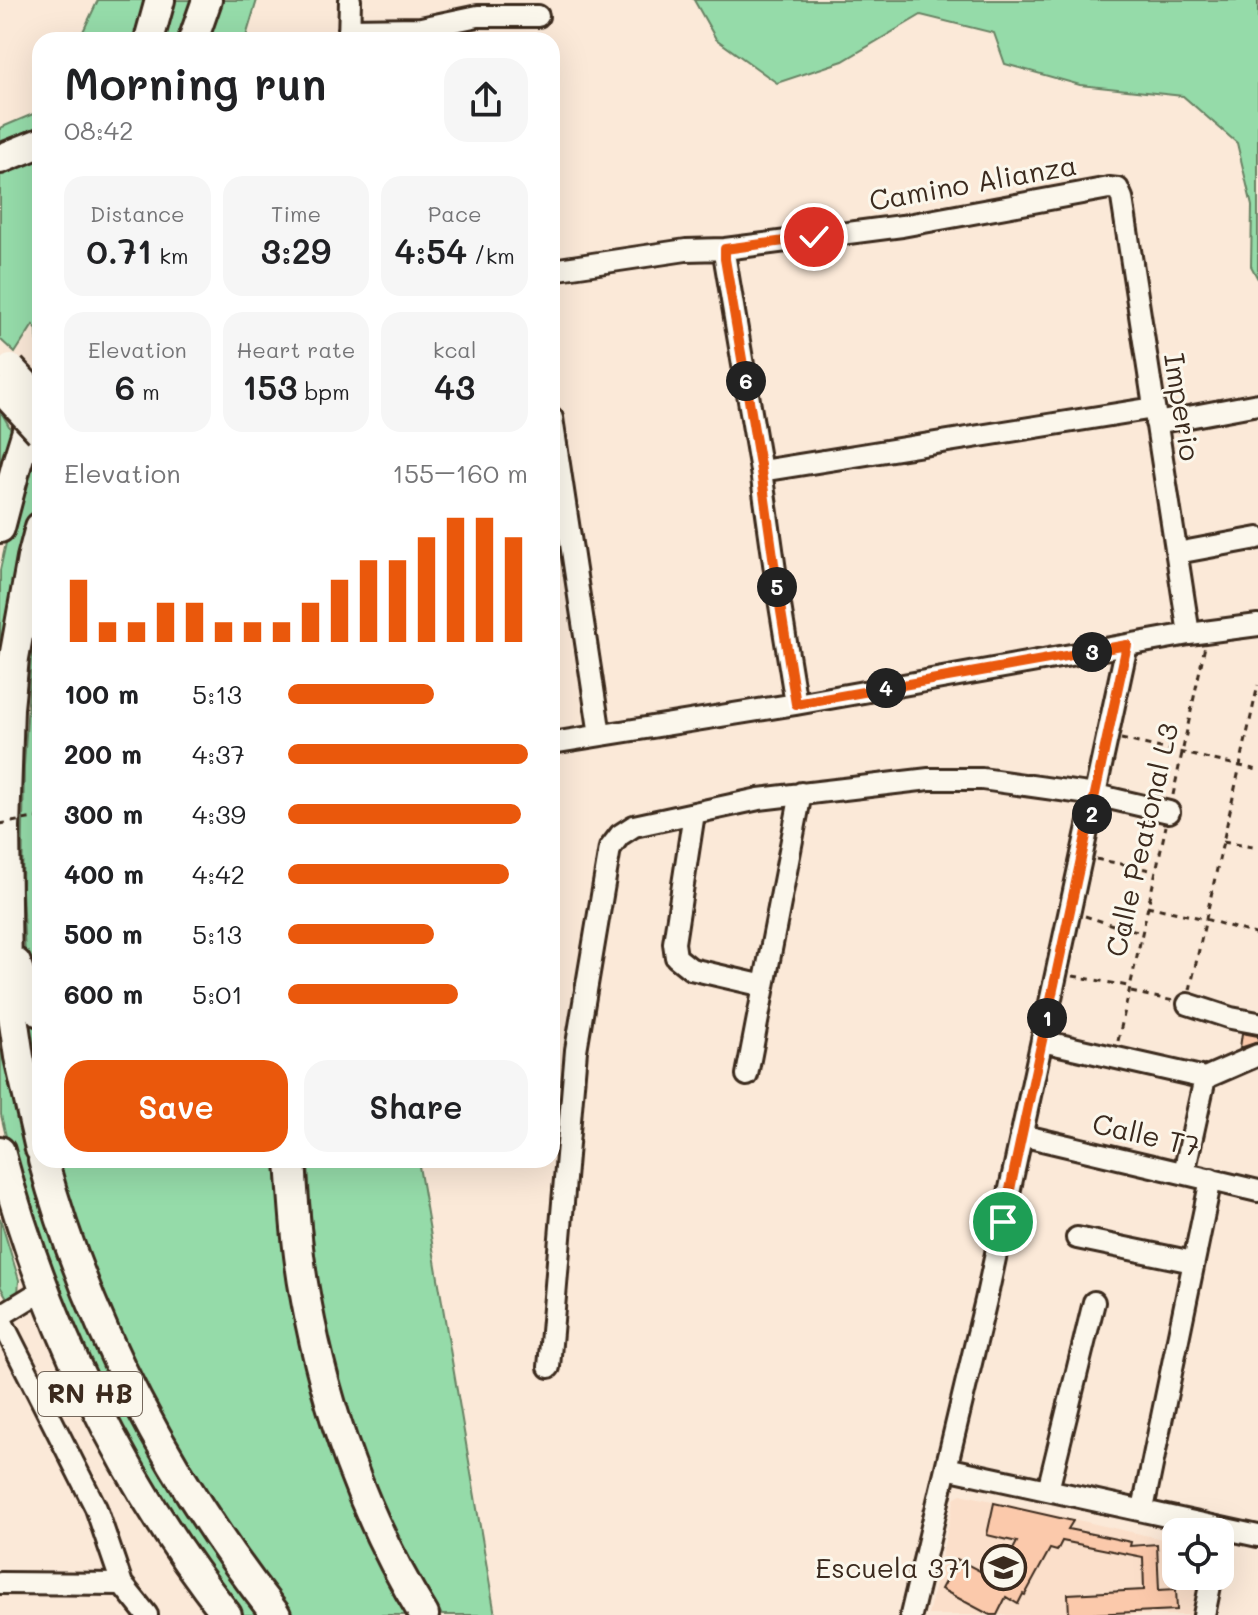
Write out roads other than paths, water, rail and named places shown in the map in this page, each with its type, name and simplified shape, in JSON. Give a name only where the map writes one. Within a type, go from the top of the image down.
[{"type":"highway","points":[[196,32],[207,0]]},
{"type":"highway","points":[[0,159],[32,146]]},
{"type":"highway","points":[[4,377],[32,395]]},
{"type":"highway","points":[[4,377],[32,419]]},
{"type":"highway","points":[[0,528],[32,415]]},
{"type":"highway","points":[[32,565],[18,632],[9,708],[5,828],[7,976],[13,1024],[32,1115]]},
{"type":"highway","points":[[7,916],[18,970],[32,1002]]},
{"type":"highway","name":"RN HB","points":[[0,1151],[14,1203],[44,1289],[94,1403],[131,1473],[176,1544],[227,1615]]},
{"type":"highway","points":[[45,1168],[82,1279],[128,1384],[224,1546],[276,1615]]},
{"type":"highway","points":[[292,1168],[296,1234],[306,1299],[329,1398],[374,1520],[424,1615]]},
{"type":"street","points":[[349,32],[350,0]]},
{"type":"street","points":[[373,32],[421,28],[478,16],[538,16]]},
{"type":"street","name":"Camino Alianza","points":[[560,269],[686,250],[725,249],[902,226],[1109,188],[1118,189]]},
{"type":"street","name":"Imperio","points":[[1118,189],[1122,198],[1177,553],[1199,633]]},
{"type":"street","points":[[725,249],[796,704]]},
{"type":"street","points":[[761,471],[1258,404]]},
{"type":"street","points":[[560,471],[600,735]]},
{"type":"street","points":[[1177,553],[1258,538]]},
{"type":"street","points":[[560,742],[1258,625]]},
{"type":"street","points":[[911,1615],[986,1300],[1127,645]]},
{"type":"street","points":[[549,1367],[576,1050],[610,848],[620,835],[634,826],[759,799],[942,779],[982,779],[1096,795],[1169,812]]},
{"type":"street","points":[[747,1075],[801,793]]},
{"type":"street","points":[[694,813],[674,943],[676,957],[691,969],[764,986]]},
{"type":"street","points":[[1188,1004],[1258,1023]]},
{"type":"street","points":[[1042,1041],[1205,1078],[1258,1055]]},
{"type":"street","points":[[1184,1173],[1205,1078]]},
{"type":"street","name":"Calle T7","points":[[1021,1135],[1258,1191]]},
{"type":"street","points":[[1143,1509],[1211,1179]]},
{"type":"street","points":[[1077,1238],[1193,1262]]},
{"type":"street","points":[[44,1289],[0,1317],[96,1508],[122,1584],[147,1615]]},
{"type":"street","points":[[1048,1490],[1094,1302]]},
{"type":"street","points":[[946,1468],[1173,1518]]},
{"type":"street","points":[[1234,1533],[1258,1536]]},
{"type":"street","points":[[0,1583],[122,1584]]},
{"type":"street","points":[[1204,1615],[1209,1590]]},
{"type":"place","name":"Escuela 371","points":[[1003,1568]]}]
